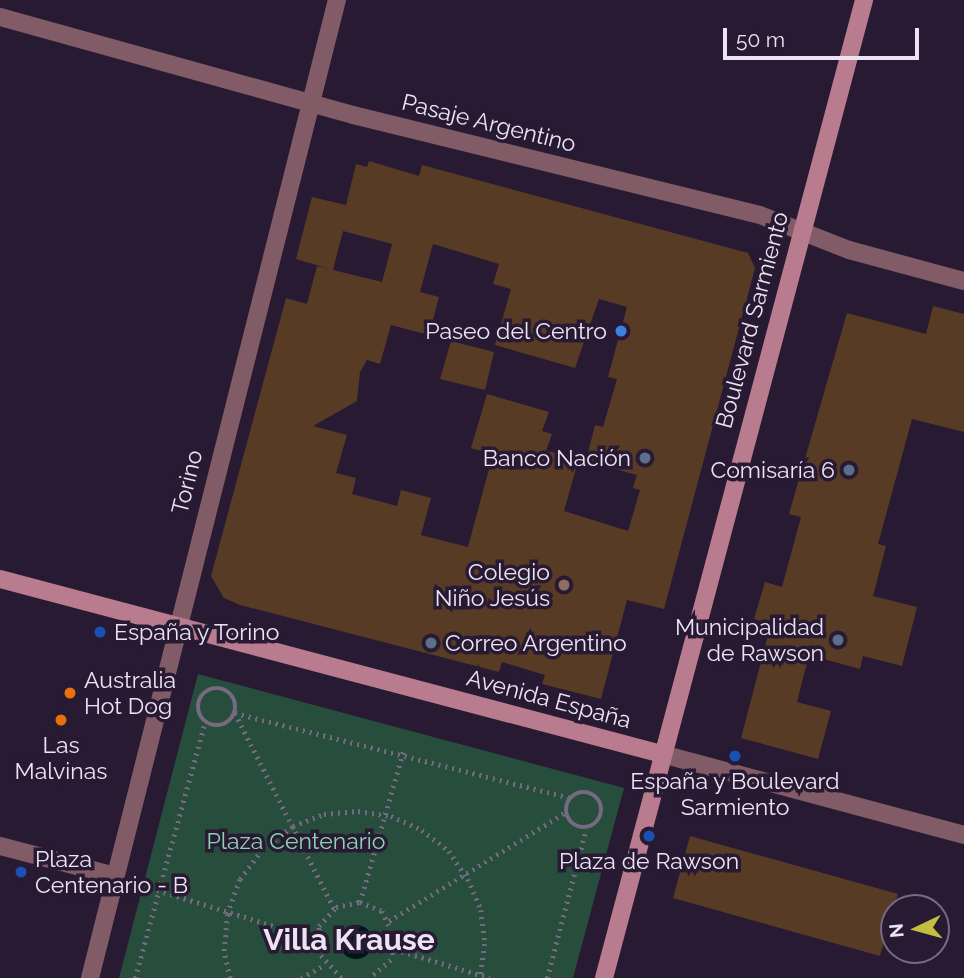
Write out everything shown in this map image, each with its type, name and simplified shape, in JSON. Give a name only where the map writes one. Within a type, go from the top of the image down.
[{"type":"street","name":"Torino","points":[[90,978],[176,625],[337,0]]},
{"type":"street","name":"Boulevard Sarmiento","points":[[604,978],[800,232],[864,0]]},
{"type":"street","name":"Pasaje Argentino","points":[[0,17],[310,103],[760,215],[800,232],[964,281]]},
{"type":"street","name":"Avenida España","points":[[0,579],[964,835]]},
{"type":"street","points":[[0,846],[115,876]]},
{"type":"path","points":[[135,978],[205,722],[197,705],[208,690],[227,690],[235,713],[334,908]]},
{"type":"path","points":[[205,722],[222,726],[235,713]]},
{"type":"path","points":[[235,713],[403,752],[571,798],[586,793],[600,803],[599,819],[586,828],[547,978]]},
{"type":"path","points":[[360,902],[403,752]]},
{"type":"path","points":[[390,920],[566,812],[571,798]]},
{"type":"path","points":[[566,812],[570,822],[586,828]]},
{"type":"path","points":[[230,978],[224,951],[228,912],[240,878],[263,849],[293,826],[324,814],[385,815],[422,830],[465,874],[481,910],[485,944],[480,977]]},
{"type":"path","points":[[157,890],[316,939]]},
{"type":"path","points":[[341,978],[324,965],[316,939],[334,908],[360,902],[390,920],[395,949],[375,977]]},
{"type":"path","points":[[395,949],[490,978]]},
{"type":"path","points":[[301,978],[324,965]]},
{"type":"green space","name":"Plaza Centenario","points":[[198,674],[624,788],[573,978],[119,978]]},
{"type":"shaded area","points":[[356,925],[368,930],[373,942],[368,954],[356,959],[344,954],[339,942],[344,930]]},
{"type":"building","points":[[369,161],[419,176],[422,165],[748,253],[755,268],[664,609],[627,600],[601,699],[542,684],[545,675],[502,662],[499,672],[240,605],[224,598],[211,576],[286,298],[307,304],[317,266],[332,270],[296,259],[312,197],[346,205],[356,164],[367,167]],"holes":[[[343,231],[392,244],[382,282],[333,270]],[[433,244],[499,264],[493,284],[511,289],[495,345],[575,368],[599,299],[627,307],[608,377],[617,379],[603,427],[595,425],[586,461],[637,475],[633,488],[640,490],[628,531],[564,511],[579,458],[546,451],[552,434],[542,431],[549,412],[487,394],[471,448],[493,454],[468,547],[421,535],[431,498],[401,490],[397,506],[352,494],[356,478],[336,473],[347,435],[313,426],[357,401],[360,372],[367,360],[380,364],[391,325],[429,335],[439,297],[420,292]]]},
{"type":"building","points":[[933,306],[964,314],[964,432],[912,419],[878,544],[886,546],[873,596],[917,607],[902,666],[863,656],[860,669],[809,655],[797,702],[831,711],[818,759],[741,738],[771,624],[754,619],[765,582],[782,587],[801,517],[789,514],[847,313],[926,334]]},
{"type":"building","points":[[451,341],[494,352],[485,390],[440,379]]},
{"type":"building","points":[[690,836],[898,894],[880,894],[880,956],[673,898]]},
{"type":"place","name":"Paseo del Centro","points":[[621,331]]},
{"type":"place","name":"Banco Nación","points":[[645,458]]},
{"type":"place","name":"Comisaría 6","points":[[849,470]]},
{"type":"place","name":"Colegio Niño Jesús","points":[[564,585]]},
{"type":"place","name":"España y Torino","points":[[100,632]]},
{"type":"place","name":"Municipalidad de Rawson","points":[[838,640]]},
{"type":"place","name":"Correo Argentino","points":[[431,643]]},
{"type":"place","name":"Australia Hot Dog","points":[[70,693]]},
{"type":"place","name":"Las Malvinas","points":[[61,720]]},
{"type":"place","name":"España y Boulevard Sarmiento","points":[[735,756]]},
{"type":"place","name":"Plaza de Rawson","points":[[649,836]]},
{"type":"place","name":"Plaza Centenario - B","points":[[21,872]]},
{"type":"district","name":"Villa Krause","points":[[349,940]]}]
